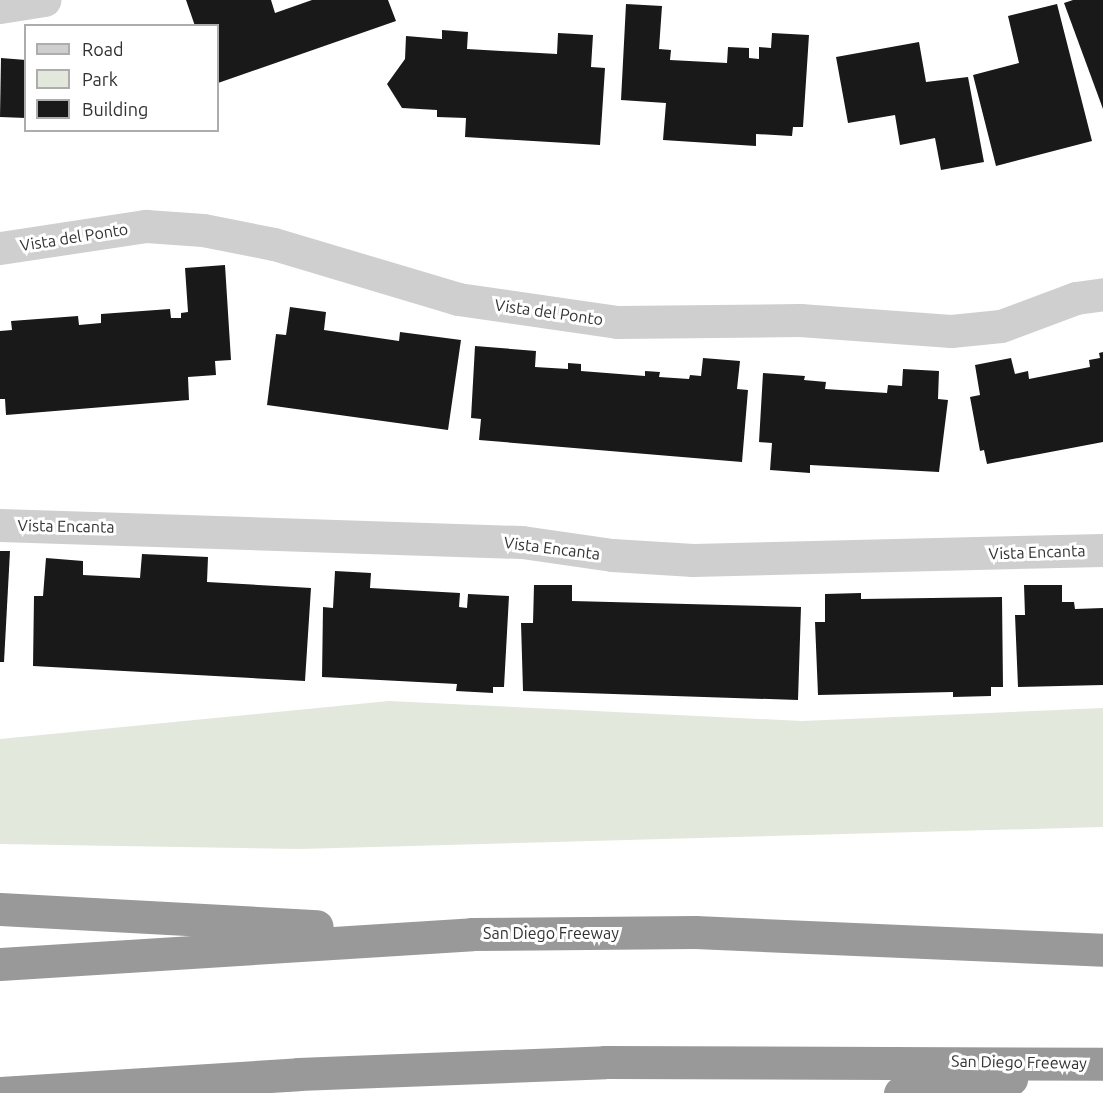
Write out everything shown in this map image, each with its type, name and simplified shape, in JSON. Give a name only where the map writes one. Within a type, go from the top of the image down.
[{"type":"highway","points":[[0,909],[472,934]]},
{"type":"highway","name":"San Diego Freeway","points":[[0,964],[472,934],[695,932],[1103,950]]},
{"type":"highway","name":"San Diego Freeway","points":[[0,1093],[298,1074],[605,1062],[1103,1066]]},
{"type":"highway","points":[[900,1093],[1103,1066]]},
{"type":"street","points":[[0,7],[44,0]]},
{"type":"street","name":"Vista del Ponto","points":[[0,248],[146,226],[203,230],[274,244],[458,299],[617,322],[800,320],[951,331],[1001,326],[1076,298],[1103,294]]},
{"type":"street","name":"Vista Encanta","points":[[0,525],[522,542],[612,555],[693,560],[1103,550]]},
{"type":"green space","points":[[389,701],[802,721],[1103,708],[1103,827],[300,849],[0,844],[0,739]]},
{"type":"building","points":[[186,0],[271,0],[275,13],[312,0],[388,0],[396,21],[219,83],[219,24],[194,24]]},
{"type":"building","points":[[1073,0],[1103,0],[1103,109],[1064,3]]},
{"type":"building","points":[[626,4],[662,6],[659,49],[671,50],[670,60],[727,63],[728,47],[749,48],[749,58],[759,59],[759,47],[771,48],[772,33],[809,35],[803,127],[793,127],[792,136],[756,134],[756,146],[663,140],[666,103],[621,100]]},
{"type":"building","points":[[1057,4],[1092,141],[996,166],[973,75],[1019,63],[1008,16]]},
{"type":"building","points":[[442,30],[468,32],[467,49],[557,54],[558,33],[593,35],[591,67],[605,68],[600,145],[465,137],[466,118],[437,117],[437,110],[402,108],[387,84],[405,59],[406,36],[442,39]]},
{"type":"building","points":[[919,42],[926,82],[968,77],[984,162],[941,170],[935,138],[900,145],[895,115],[848,123],[836,57]]},
{"type":"building","points":[[1,58],[24,60],[24,118],[0,117]]},
{"type":"building","points":[[225,265],[231,360],[215,361],[216,375],[188,377],[189,400],[6,415],[5,399],[0,399],[0,331],[12,330],[11,321],[78,316],[79,325],[101,323],[101,314],[170,309],[171,318],[181,318],[181,313],[188,312],[185,268]]},
{"type":"building","points":[[290,307],[326,312],[324,330],[399,341],[400,332],[461,340],[448,430],[267,405],[276,334],[286,335]]},
{"type":"building","points":[[475,346],[536,351],[535,367],[568,369],[568,363],[581,364],[581,371],[645,376],[645,371],[660,372],[659,377],[689,379],[690,375],[701,376],[703,358],[740,361],[737,389],[748,390],[742,462],[479,440],[481,419],[471,418]]},
{"type":"building","points":[[1103,352],[1103,442],[987,464],[984,450],[980,451],[970,397],[980,395],[975,365],[1011,358],[1015,374],[1028,371],[1029,379],[1090,367],[1089,360],[1100,358],[1099,353]]},
{"type":"building","points":[[903,369],[939,371],[938,399],[948,400],[939,472],[810,465],[810,473],[770,470],[772,443],[759,442],[763,373],[805,376],[804,380],[826,382],[825,389],[887,393],[888,385],[902,386]]},
{"type":"building","points":[[0,551],[10,551],[4,662],[0,662]]},
{"type":"building","points":[[142,554],[208,557],[207,582],[311,588],[305,681],[33,666],[34,596],[43,596],[46,558],[83,561],[83,575],[140,578]]},
{"type":"building","points":[[335,571],[371,573],[370,588],[460,593],[459,607],[467,608],[468,594],[509,596],[504,687],[493,687],[493,693],[456,691],[457,684],[322,677],[323,607],[333,608]]},
{"type":"building","points":[[534,585],[572,585],[572,601],[801,607],[798,700],[523,691],[521,623],[533,623]]},
{"type":"building","points":[[1024,585],[1062,585],[1062,602],[1074,602],[1075,609],[1103,608],[1103,685],[1018,687],[1015,615],[1025,615]]},
{"type":"building","points":[[861,593],[861,599],[1002,597],[1003,687],[991,687],[991,696],[953,697],[953,692],[818,695],[815,622],[825,622],[825,594]]}]
